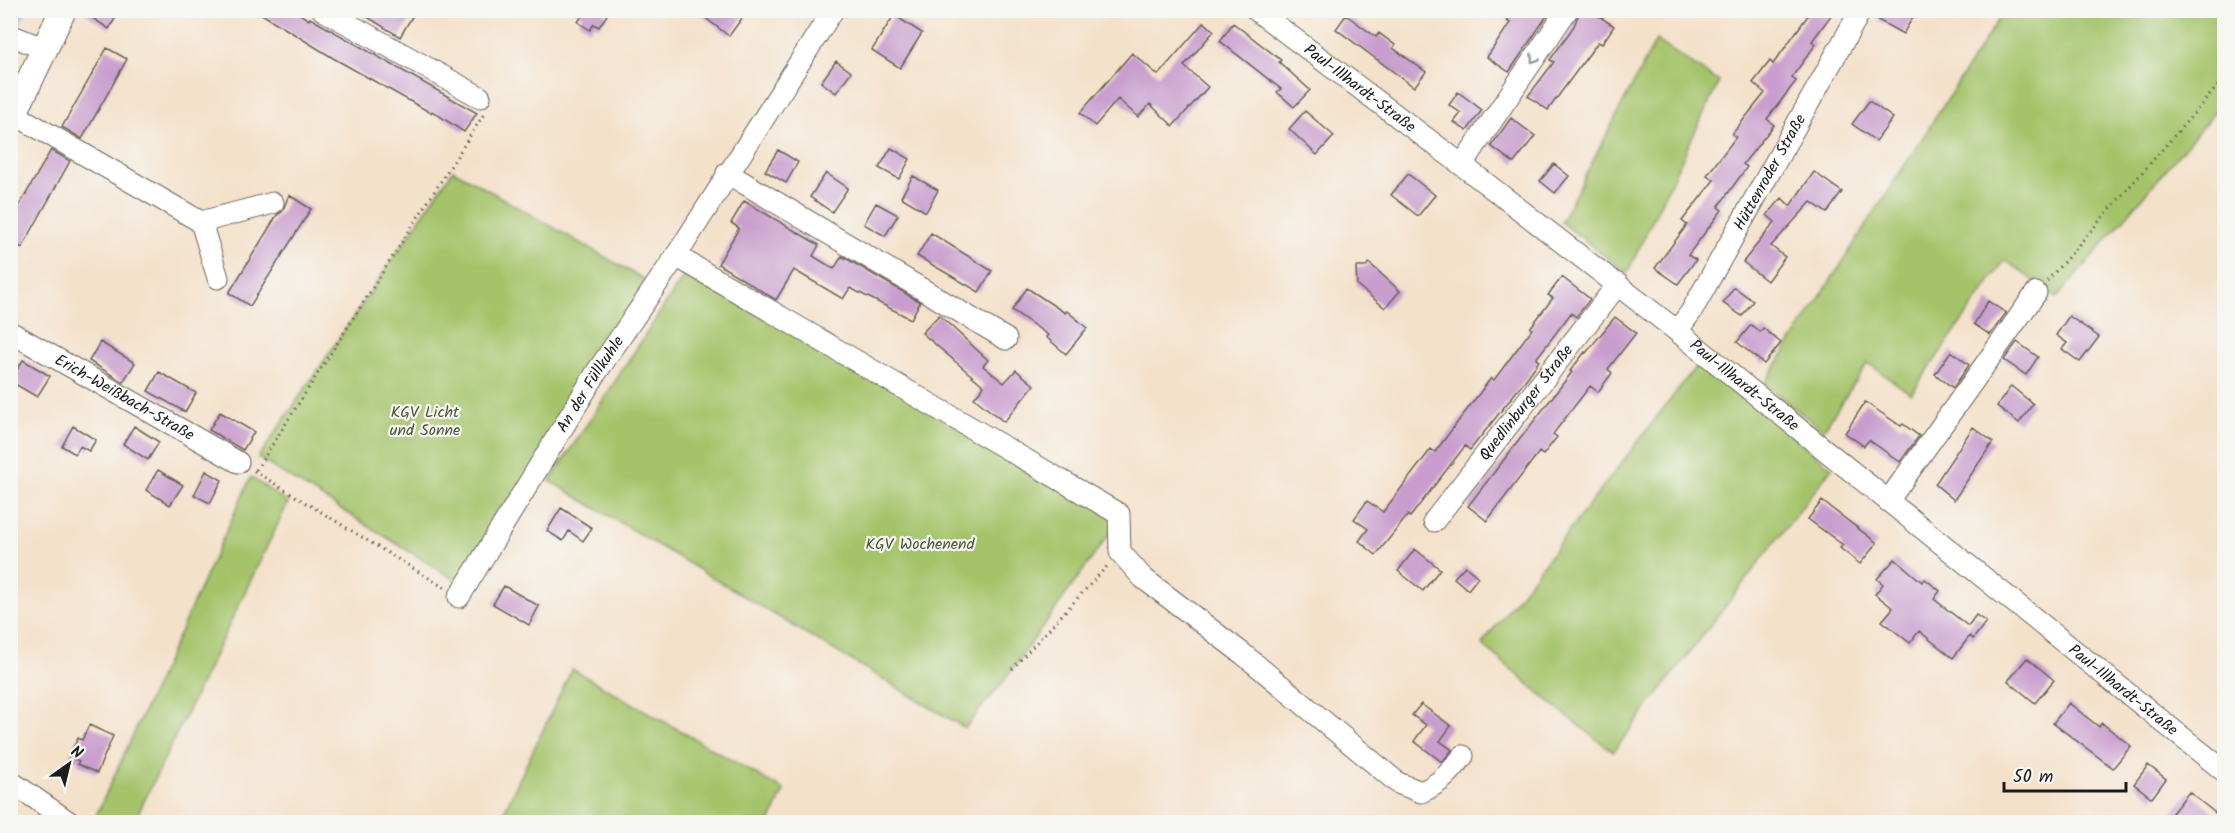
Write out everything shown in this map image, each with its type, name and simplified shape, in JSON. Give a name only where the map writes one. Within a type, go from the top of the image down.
[{"type":"main road","points":[[12,118],[28,42],[63,10]]},
{"type":"street","points":[[323,10],[480,97]]},
{"type":"street","name":"An der Füllkuhle","points":[[459,597],[598,370],[676,256],[833,10]]},
{"type":"street","name":"Paul-Illhardt-Straße","points":[[1256,10],[1677,331],[2224,771]]},
{"type":"street","points":[[1462,165],[1567,10]]},
{"type":"street","name":"Hüttenroder Straße","points":[[1677,331],[1691,312],[1861,10]]},
{"type":"street","points":[[12,118],[201,222],[273,203]]},
{"type":"street","points":[[727,173],[1006,339]]},
{"type":"street","points":[[201,222],[218,278]]},
{"type":"street","points":[[676,256],[1119,514],[1120,552],[1143,578],[1243,654],[1398,783],[1421,792],[1434,786],[1450,773],[1463,756]]},
{"type":"street","name":"Quedlinburger Straße","points":[[1434,521],[1617,284]]},
{"type":"street","points":[[1888,501],[2036,293]]},
{"type":"street","name":"Erich-Weißbach-Straße","points":[[10,332],[247,466]]},
{"type":"street","points":[[10,781],[69,822]]},
{"type":"path","points":[[2036,293],[2224,79]]},
{"type":"path","points":[[459,597],[247,466],[489,107],[480,97]]},
{"type":"path","points":[[1012,669],[1120,552]]},
{"type":"green space","points":[[2004,11],[2224,11],[2224,101],[2057,298],[2005,260],[1911,394],[1868,363],[1823,430],[1764,384]]},
{"type":"green space","points":[[1656,40],[1719,82],[1627,273],[1561,222]]},
{"type":"green space","name":"KGV Licht und Sonne","points":[[453,170],[647,281],[462,584],[258,458]]},
{"type":"green space","name":"KGV Wochenend","points":[[689,268],[1123,515],[1006,678],[965,728],[550,481]]},
{"type":"green space","points":[[1700,361],[1832,468],[1613,752],[1548,701],[1482,644]]},
{"type":"green space","points":[[251,477],[288,503],[134,822],[102,822],[95,818]]},
{"type":"green space","points":[[572,669],[784,790],[770,822],[499,822]]},
{"type":"building","points":[[80,10],[120,10],[109,29]]},
{"type":"building","points":[[255,10],[293,10],[477,113],[464,132],[432,111],[431,113],[333,58]]},
{"type":"building","points":[[356,10],[416,10],[400,37]]},
{"type":"building","points":[[574,10],[602,10],[607,15],[599,27],[594,24],[590,30],[578,22],[582,16]]},
{"type":"building","points":[[695,10],[748,10],[729,36]]},
{"type":"building","points":[[1515,10],[1551,10],[1509,72],[1487,57],[1510,23],[1507,21]]},
{"type":"building","points":[[1580,10],[1600,10],[1597,15],[1614,26],[1602,44],[1598,42],[1548,110],[1528,96],[1554,62],[1550,60],[1574,26]]},
{"type":"building","points":[[1812,10],[1835,10],[1812,41],[1816,44],[1792,77],[1796,81],[1767,119],[1774,125],[1743,164],[1747,167],[1718,207],[1722,210],[1688,255],[1696,260],[1678,284],[1655,268],[1687,225],[1682,221],[1714,180],[1707,175],[1736,137],[1732,134],[1765,93],[1753,83],[1770,61],[1773,64]]},
{"type":"building","points":[[1884,10],[1902,10],[1913,17],[1903,34],[1878,20]]},
{"type":"building","points":[[894,15],[922,33],[900,68],[872,50]]},
{"type":"building","points":[[1346,15],[1376,37],[1379,33],[1395,45],[1393,48],[1426,72],[1414,87],[1336,29]]},
{"type":"building","points":[[1204,22],[1214,31],[1184,66],[1208,87],[1173,126],[1150,104],[1138,117],[1118,99],[1095,126],[1080,113],[1132,53],[1158,75]]},
{"type":"building","points":[[1233,23],[1281,60],[1279,62],[1310,90],[1294,107],[1277,92],[1281,89],[1220,41]]},
{"type":"building","points":[[107,48],[127,59],[82,139],[62,127]]},
{"type":"building","points":[[836,61],[851,72],[836,93],[821,82]]},
{"type":"building","points":[[1458,92],[1482,110],[1467,131],[1454,122],[1461,113],[1449,105]]},
{"type":"building","points":[[1869,101],[1893,118],[1876,141],[1852,124]]},
{"type":"building","points":[[1305,111],[1334,136],[1317,155],[1289,129]]},
{"type":"building","points":[[1511,118],[1535,136],[1514,163],[1491,146]]},
{"type":"building","points":[[891,148],[910,159],[899,179],[879,168]]},
{"type":"building","points":[[51,150],[70,161],[22,248],[10,241],[10,222]]},
{"type":"building","points":[[778,150],[798,162],[786,183],[765,171]]},
{"type":"building","points":[[1554,164],[1569,176],[1555,193],[1540,181]]},
{"type":"building","points":[[1814,172],[1842,192],[1827,213],[1811,202],[1771,246],[1785,257],[1767,281],[1743,262],[1775,222],[1767,215],[1782,198],[1790,206]]},
{"type":"building","points":[[826,173],[848,188],[832,212],[810,197]]},
{"type":"building","points":[[1408,174],[1435,195],[1418,216],[1391,195]]},
{"type":"building","points":[[913,176],[938,190],[926,212],[901,197]]},
{"type":"building","points":[[289,195],[311,209],[250,306],[229,293],[277,215],[282,212]]},
{"type":"building","points":[[744,201],[819,245],[813,256],[834,269],[842,256],[920,302],[911,319],[850,288],[843,299],[794,270],[776,300],[718,264],[739,228],[731,223]]},
{"type":"building","points":[[876,203],[898,215],[885,236],[864,224]]},
{"type":"building","points":[[931,233],[992,271],[979,292],[917,256]]},
{"type":"building","points":[[1369,263],[1400,291],[1385,308],[1357,285],[1356,267],[1365,267]]},
{"type":"building","points":[[1562,277],[1590,299],[1576,317],[1571,313],[1536,359],[1539,361],[1524,382],[1470,450],[1465,446],[1410,517],[1408,515],[1376,555],[1359,541],[1368,529],[1354,519],[1367,501],[1383,512],[1431,449],[1435,452],[1491,378],[1494,380],[1532,329],[1530,328],[1553,298],[1548,295]]},
{"type":"building","points":[[1734,287],[1753,301],[1742,316],[1723,303]]},
{"type":"building","points":[[1027,288],[1065,313],[1067,311],[1087,328],[1066,354],[1046,337],[1048,335],[1012,310]]},
{"type":"building","points":[[1988,301],[2006,313],[1990,335],[1974,324]]},
{"type":"building","points":[[939,315],[988,360],[983,366],[1004,383],[1016,370],[1034,385],[1004,422],[974,398],[984,386],[922,333]]},
{"type":"building","points":[[2069,316],[2099,337],[2080,362],[2062,349],[2067,343],[2056,335]]},
{"type":"building","points":[[1615,317],[1636,333],[1608,369],[1612,373],[1598,392],[1590,386],[1553,434],[1557,437],[1543,455],[1539,452],[1487,521],[1468,506],[1572,372],[1570,371]]},
{"type":"building","points":[[1751,325],[1760,332],[1763,328],[1781,343],[1764,364],[1737,342]]},
{"type":"building","points":[[100,342],[135,363],[123,382],[89,361]]},
{"type":"building","points":[[2017,342],[2038,357],[2026,375],[2004,360]]},
{"type":"building","points":[[1951,351],[1969,365],[1953,388],[1935,374]]},
{"type":"building","points":[[23,360],[50,376],[37,397],[10,381]]},
{"type":"building","points":[[159,372],[196,393],[185,412],[148,391]]},
{"type":"building","points":[[2011,386],[2033,404],[2019,423],[1997,406]]},
{"type":"building","points":[[1865,402],[1919,436],[1900,462],[1869,440],[1864,446],[1845,433]]},
{"type":"building","points":[[220,412],[254,432],[243,450],[209,430]]},
{"type":"building","points":[[73,426],[96,440],[89,451],[80,446],[75,454],[62,446]]},
{"type":"building","points":[[134,426],[159,442],[148,460],[123,444]]},
{"type":"building","points":[[1973,427],[1993,442],[1954,500],[1935,484]]},
{"type":"building","points":[[158,470],[183,485],[170,505],[146,490]]},
{"type":"building","points":[[206,471],[222,480],[210,503],[194,495]]},
{"type":"building","points":[[1822,501],[1877,543],[1860,564],[1840,548],[1843,545],[1808,519]]},
{"type":"building","points":[[561,508],[592,528],[583,541],[569,531],[563,541],[547,531]]},
{"type":"building","points":[[1415,549],[1440,569],[1423,591],[1398,571]]},
{"type":"building","points":[[1895,559],[1922,582],[1925,579],[1940,591],[1934,599],[1968,626],[1976,615],[1986,622],[1973,639],[1970,636],[1953,658],[1919,631],[1910,643],[1882,621],[1893,608],[1875,594],[1883,584],[1877,579]]},
{"type":"building","points":[[1465,566],[1478,577],[1468,590],[1454,578]]},
{"type":"building","points":[[504,586],[539,606],[529,625],[493,604]]},
{"type":"building","points":[[2027,658],[2054,680],[2035,703],[2008,681]]},
{"type":"building","points":[[2069,703],[2099,727],[2102,723],[2131,746],[2113,768],[2053,723]]},
{"type":"building","points":[[1421,704],[1451,726],[1440,741],[1452,750],[1442,762],[1414,741],[1426,725],[1412,715]]},
{"type":"building","points":[[89,725],[113,736],[97,773],[77,764],[79,761],[69,757],[78,738],[82,740]]},
{"type":"building","points":[[2148,765],[2166,779],[2152,798],[2134,784]]},
{"type":"building","points":[[2189,792],[2224,822],[2183,822],[2172,813]]},
{"type":"waterway","points":[[14,31],[25,10]]}]
